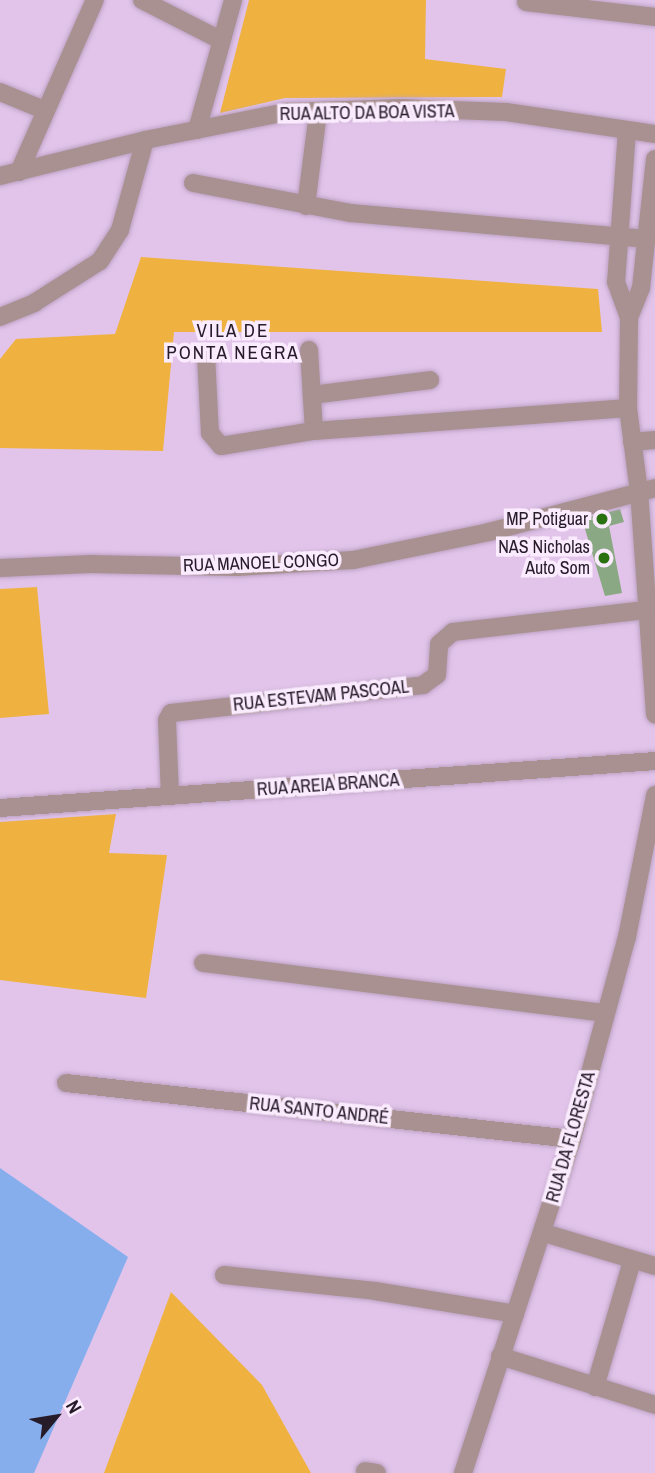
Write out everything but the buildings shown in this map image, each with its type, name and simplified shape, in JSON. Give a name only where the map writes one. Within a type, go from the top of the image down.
[{"type":"street","points":[[19,172],[44,110],[95,0]]},
{"type":"street","points":[[142,0],[220,40]]},
{"type":"street","points":[[197,130],[233,0]]},
{"type":"street","points":[[526,2],[655,17]]},
{"type":"street","points":[[0,92],[44,110]]},
{"type":"street","name":"RUA ALTO DA BOA VISTA","points":[[0,176],[145,140],[276,114],[400,108],[506,112],[655,134]]},
{"type":"street","points":[[306,205],[318,113]]},
{"type":"street","points":[[627,130],[617,235],[616,282],[629,318],[628,408],[632,442],[647,489],[650,575],[646,610],[655,715]]},
{"type":"street","points":[[0,317],[34,303],[100,261],[120,230],[145,140]]},
{"type":"street","points":[[629,318],[641,288],[655,159]]},
{"type":"street","points":[[192,183],[306,205],[411,220],[647,239]]},
{"type":"street","points":[[309,350],[314,431]]},
{"type":"street","points":[[206,355],[210,433],[215,442],[229,447],[314,431],[628,408]]},
{"type":"street","points":[[312,395],[430,380]]},
{"type":"street","points":[[632,442],[655,440]]},
{"type":"street","name":"RUA MANOEL CONGO","points":[[0,568],[90,564],[237,567],[353,560],[489,532],[647,489]]},
{"type":"street","name":"RUA ESTEVAM PASCOAL","points":[[170,796],[168,716],[423,685],[437,675],[439,644],[453,632],[646,610]]},
{"type":"street","name":"RUA AREIA BRANCA","points":[[0,808],[655,761]]},
{"type":"street","name":"RUA DA FLORESTA","points":[[463,1473],[500,1356],[544,1233],[572,1139],[605,1013],[649,865],[655,795]]},
{"type":"street","points":[[203,963],[605,1013]]},
{"type":"street","name":"RUA SANTO ANDRÉ","points":[[66,1083],[572,1139]]},
{"type":"street","points":[[544,1233],[655,1266]]},
{"type":"street","points":[[595,1387],[632,1261]]},
{"type":"street","points":[[224,1275],[374,1291],[515,1314]]},
{"type":"street","points":[[500,1356],[655,1405]]},
{"type":"shaded area","points":[[249,0],[426,0],[425,59],[506,69],[502,97],[285,98],[220,113]]},
{"type":"shaded area","points":[[141,257],[598,289],[602,332],[174,332],[163,451],[0,448],[0,359],[16,339],[115,334]]},
{"type":"shaded area","points":[[37,587],[49,714],[0,718],[0,589]]},
{"type":"shaded area","points":[[116,814],[109,853],[167,855],[146,998],[0,980],[0,822]]},
{"type":"shaded area","points":[[171,1292],[262,1385],[311,1473],[104,1473]]},
{"type":"water","points":[[0,1168],[128,1257],[34,1473],[0,1473]]},
{"type":"place","name":"MP Potiguar","points":[[602,519]]},
{"type":"place","name":"NAS Nicholas Auto Som","points":[[604,558]]},
{"type":"district","name":"VILA DE PONTA NEGRA","points":[[233,342]]}]
